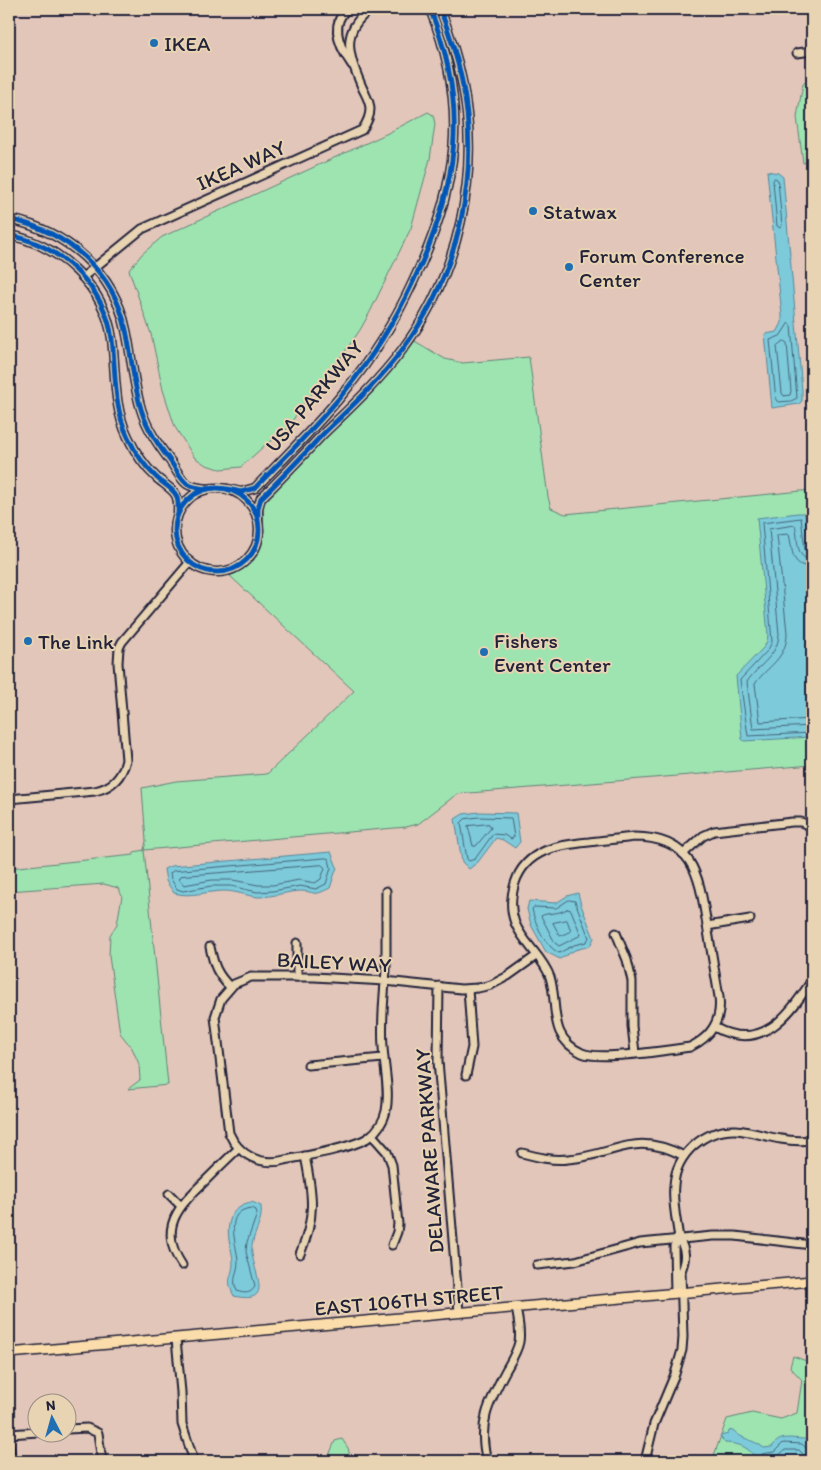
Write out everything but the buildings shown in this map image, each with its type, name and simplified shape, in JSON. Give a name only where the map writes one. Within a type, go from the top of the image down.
[{"type":"main road","name":"EAST 106TH STREET","points":[[9,1353],[812,1281]]},
{"type":"street","name":"IKEA WAY","points":[[347,9],[340,17],[337,32],[342,49],[354,67]]},
{"type":"street","name":"IKEA WAY","points":[[83,277],[142,229],[362,130],[369,117],[369,103],[354,67],[349,40],[356,21],[372,9]]},
{"type":"street","name":"USA PARKWAY","points":[[9,219],[35,225],[73,246],[95,267],[112,292],[123,317],[136,391],[141,408],[149,428],[181,479],[191,487],[241,492],[255,488],[346,391],[384,337],[404,301],[440,218],[452,169],[455,130],[454,109],[448,66],[430,9]]},
{"type":"street","name":"USA PARKWAY","points":[[190,562],[210,571],[225,571],[239,565],[250,555],[257,542],[259,528],[258,508],[261,498],[377,380],[401,352],[424,316],[446,272],[454,249],[464,205],[468,180],[469,137],[462,81],[451,38],[440,9]]},
{"type":"street","points":[[797,53],[812,51]]},
{"type":"street","points":[[9,235],[50,250],[65,260],[83,277],[100,302],[112,338],[116,396],[124,428],[143,463],[176,496],[178,514],[175,531],[176,540],[179,548],[190,562],[130,631],[119,648],[118,663],[126,760],[120,778],[105,789],[95,791],[9,799]]},
{"type":"street","points":[[178,514],[190,498],[208,489]]},
{"type":"street","name":"USA PARKWAY","points":[[228,490],[240,495],[249,503],[258,520]]},
{"type":"street","points":[[683,854],[703,836],[714,830],[792,822],[801,822],[812,827]]},
{"type":"street","points":[[634,837],[654,838],[663,841],[683,854],[694,870],[698,880],[707,926],[720,1013],[714,1027],[705,1038],[690,1047],[599,1057],[591,1056],[583,1054],[568,1044],[560,1034],[556,1021],[550,977],[518,930],[512,914],[511,897],[520,872],[532,857],[549,848],[560,845],[634,837]]},
{"type":"street","points":[[210,947],[217,972],[230,988],[217,1008],[215,1017],[229,1133],[239,1148],[260,1162],[275,1162],[353,1145],[372,1135],[380,1126],[386,1111],[382,1017],[385,981],[386,891]]},
{"type":"street","points":[[707,926],[750,919]]},
{"type":"street","points":[[616,933],[627,960],[632,981],[632,1026],[635,1053]]},
{"type":"street","points":[[297,943],[297,977]]},
{"type":"street","name":"BAILEY WAY","points":[[230,988],[242,980],[251,977],[297,977],[385,981],[468,989],[491,986],[536,956]]},
{"type":"street","points":[[714,1027],[724,1032],[740,1035],[753,1034],[770,1028],[788,1014],[812,980]]},
{"type":"street","name":"DELAWARE PARKWAY","points":[[439,986],[438,1061],[460,1312]]},
{"type":"street","points":[[466,1075],[472,1047],[468,989]]},
{"type":"street","points":[[308,1065],[383,1058]]},
{"type":"street","points":[[678,1293],[681,1271],[685,1262],[685,1252],[684,1246],[679,1239],[674,1185],[680,1162],[692,1146],[712,1134],[728,1130],[782,1139],[812,1140]]},
{"type":"street","points":[[372,1135],[387,1152],[392,1165],[398,1224],[392,1245]]},
{"type":"street","points":[[522,1153],[542,1158],[567,1160],[630,1144],[649,1144],[668,1148],[684,1156]]},
{"type":"street","points":[[182,1265],[172,1244],[171,1229],[176,1213],[180,1205],[239,1148]]},
{"type":"street","points":[[300,1254],[312,1214],[312,1194],[305,1156]]},
{"type":"street","points":[[169,1194],[180,1205]]},
{"type":"street","points":[[537,1265],[575,1261],[628,1245],[713,1236],[735,1236],[812,1246]]},
{"type":"street","points":[[645,1461],[654,1424],[675,1374],[682,1350],[683,1336],[674,1246],[679,1239]]},
{"type":"street","points":[[487,1461],[483,1442],[484,1420],[493,1394],[519,1345],[520,1328],[516,1308]]},
{"type":"street","points":[[176,1339],[182,1424],[194,1461]]},
{"type":"street","points":[[78,1428],[87,1428],[98,1433],[102,1461]]},
{"type":"street","points":[[9,1434],[28,1433]]},
{"type":"street","points":[[9,1442],[11,1461]]},
{"type":"green space","points":[[812,77],[812,161],[803,163],[797,117],[803,84]]},
{"type":"green space","points":[[428,112],[433,115],[435,124],[430,159],[411,228],[360,330],[336,364],[301,407],[286,431],[264,446],[241,467],[220,469],[206,465],[194,457],[175,427],[163,390],[151,334],[129,270],[142,254],[162,237],[386,134]]},
{"type":"green space","points":[[413,340],[445,359],[463,363],[529,357],[548,497],[551,508],[565,514],[812,490],[812,765],[457,794],[418,824],[406,827],[144,850],[146,841],[142,788],[176,781],[267,774],[354,691],[230,576],[251,562],[261,547],[264,528],[263,504],[391,370]]},
{"type":"green space","points":[[144,850],[168,1085],[128,1089],[140,1080],[139,1064],[132,1048],[120,1033],[109,956],[110,935],[117,924],[122,896],[118,888],[104,884],[9,891],[9,868],[134,855],[134,852]]},
{"type":"green space","points":[[793,1356],[812,1362],[812,1461],[712,1461],[727,1419],[752,1413],[781,1419],[797,1413],[802,1380],[790,1367]]},
{"type":"green space","points":[[342,1439],[348,1448],[351,1461],[329,1461],[335,1441]]},
{"type":"water","points":[[767,171],[778,173],[783,177],[802,390],[802,401],[799,404],[772,408],[765,334],[777,332],[782,323],[782,315]]},
{"type":"water","points":[[805,513],[812,571],[812,737],[744,741],[742,739],[736,676],[764,647],[768,635],[757,518]]},
{"type":"water","points":[[479,812],[516,813],[520,842],[515,848],[496,838],[478,862],[469,869],[462,862],[455,819],[463,814]]},
{"type":"water","points":[[331,852],[337,867],[330,888],[317,893],[296,891],[258,897],[224,891],[192,895],[180,894],[174,893],[166,881],[164,869],[171,866]]},
{"type":"water","points":[[578,893],[594,938],[590,946],[575,950],[560,959],[546,952],[531,925],[527,909],[529,901],[556,903],[567,896]]},
{"type":"water","points":[[252,1202],[261,1206],[260,1222],[252,1246],[259,1290],[255,1295],[248,1298],[234,1296],[231,1290],[229,1282],[233,1263],[228,1233],[232,1215],[240,1206]]},
{"type":"water","points":[[733,1430],[740,1436],[764,1448],[772,1447],[782,1439],[805,1439],[812,1446],[812,1461],[758,1461],[744,1447],[725,1443],[720,1436],[728,1434],[729,1431]]},
{"type":"cycle path","points":[[228,489],[241,492],[255,488],[334,404],[364,366],[391,325],[406,297],[428,247],[449,180],[454,114],[451,80],[443,45],[430,9]]},
{"type":"cycle path","points":[[258,520],[258,508],[261,498],[364,393],[402,350],[422,320],[438,289],[451,256],[460,222],[469,152],[467,116],[462,81],[450,35],[440,9]]},
{"type":"cycle path","points":[[9,219],[50,233],[68,244],[99,272],[111,289],[120,309],[126,330],[138,399],[150,430],[182,479],[194,487],[208,489]]},
{"type":"cycle path","points":[[9,235],[28,240],[46,248],[62,259],[77,271],[90,286],[100,302],[108,320],[112,339],[117,401],[123,425],[144,463],[176,495],[178,514]]},
{"type":"cycle path","points":[[217,488],[233,491],[247,500],[256,514],[259,530],[256,546],[247,560],[233,569],[217,572],[201,569],[187,560],[178,546],[175,530],[178,514],[187,500],[201,491],[217,488]]},
{"type":"place","name":"IKEA","points":[[154,43]]},
{"type":"place","name":"Statwax","points":[[533,211]]},
{"type":"place","name":"Forum Conference Center","points":[[569,267]]},
{"type":"place","name":"The Link","points":[[28,641]]},
{"type":"place","name":"Fishers Event Center","points":[[484,652]]}]
